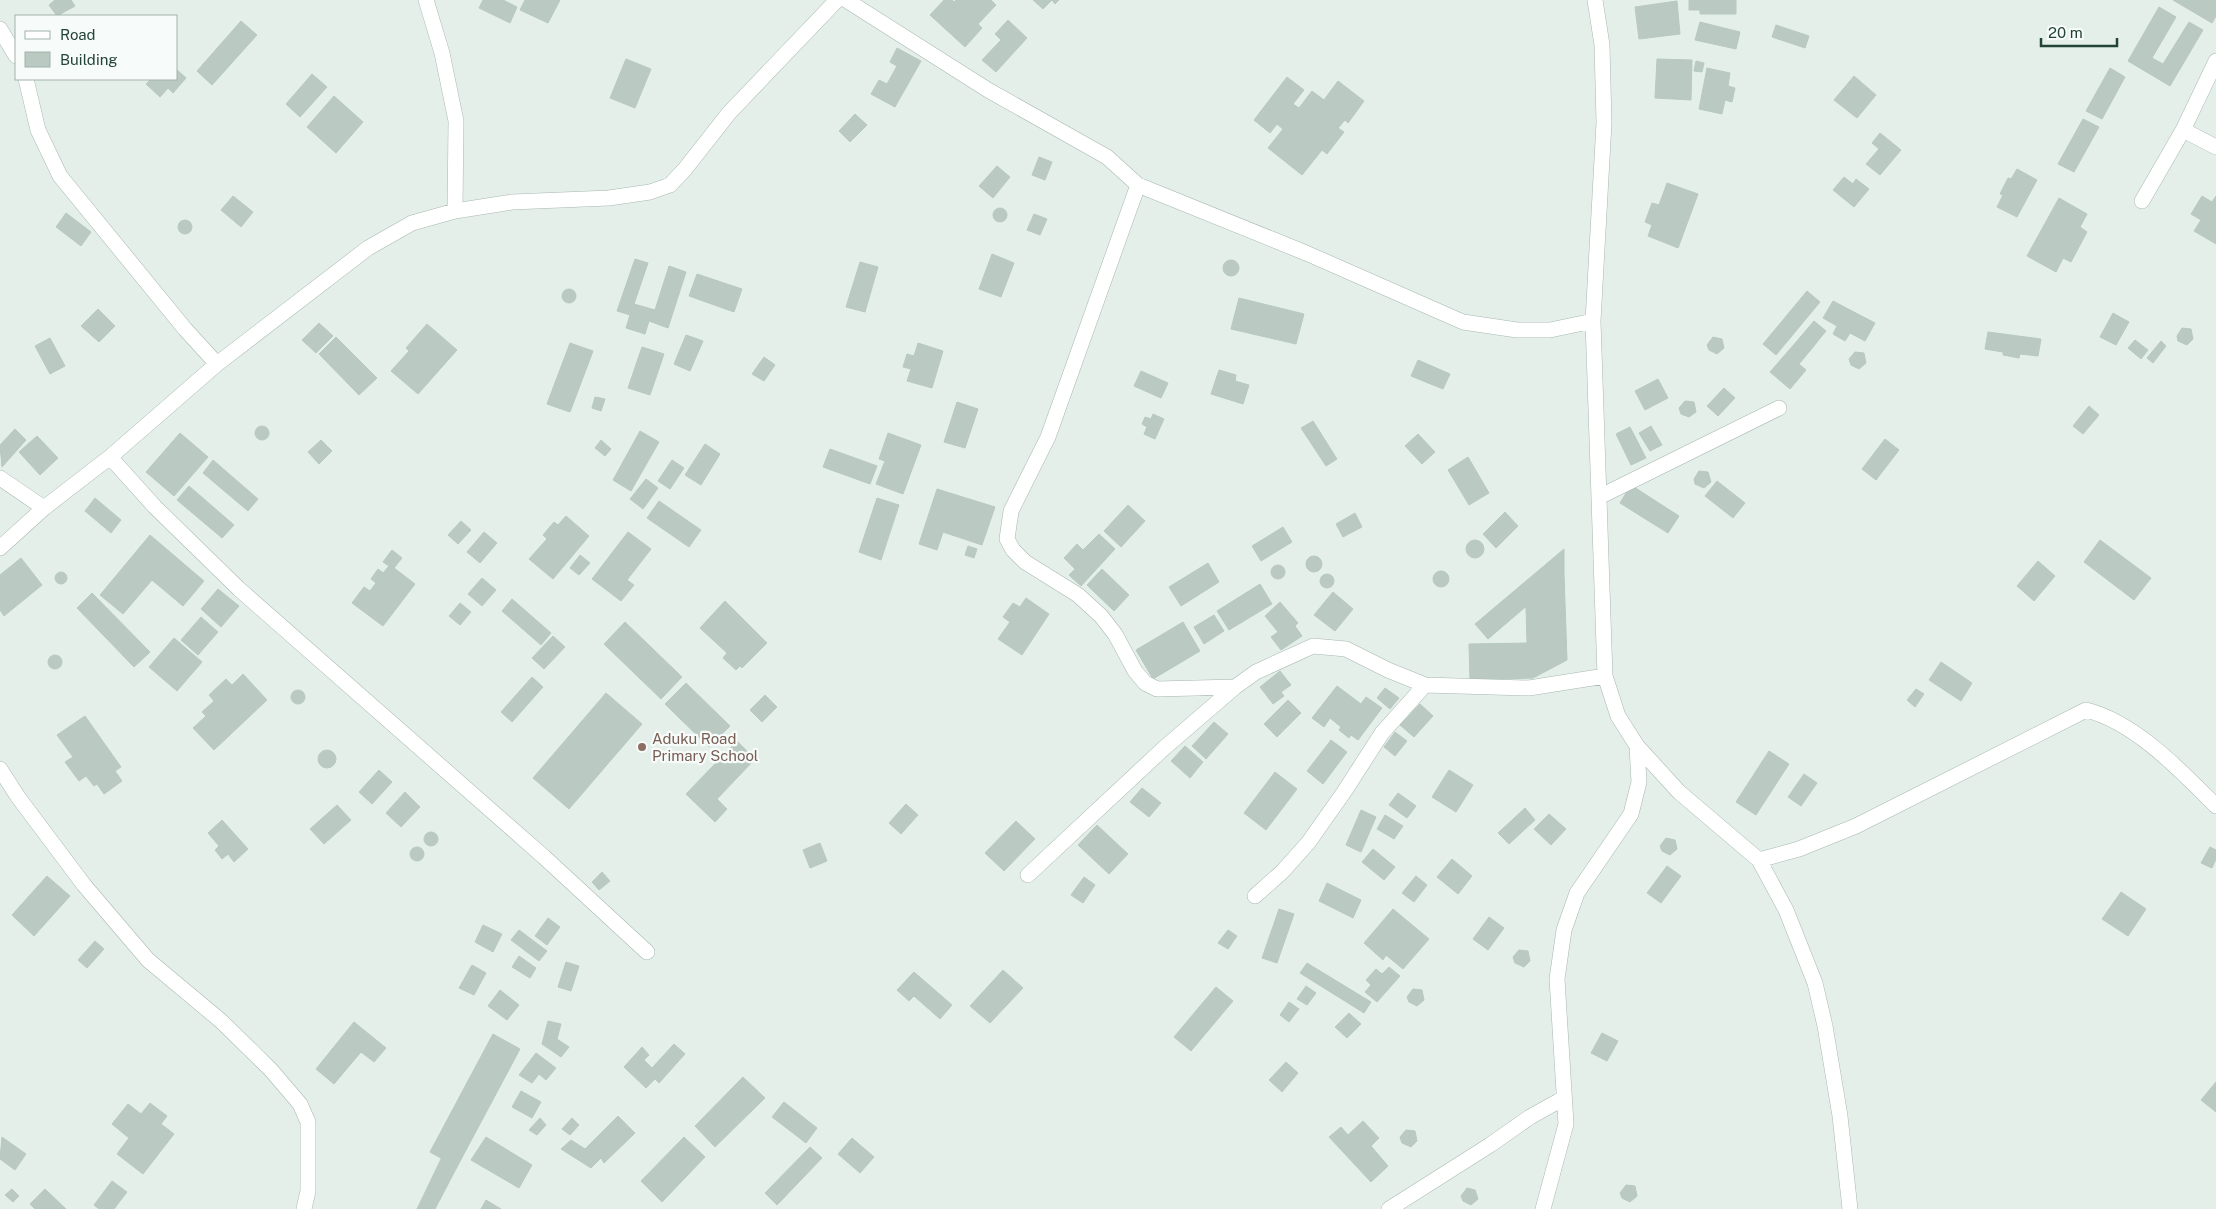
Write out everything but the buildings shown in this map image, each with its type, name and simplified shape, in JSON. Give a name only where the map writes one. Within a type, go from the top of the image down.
[{"type":"street","points":[[426,0],[442,53],[456,121],[455,211]]},
{"type":"street","points":[[0,548],[44,508],[110,457],[217,364],[368,248],[412,223],[455,211],[512,202],[608,198],[650,192],[670,185],[729,113],[837,0]]},
{"type":"street","points":[[846,0],[988,90],[1107,157],[1138,185],[1306,253],[1463,322],[1517,330],[1550,330],[1593,321]]},
{"type":"street","points":[[1595,0],[1602,46],[1604,123],[1593,321],[1594,417],[1599,497],[1605,676],[1618,716],[1637,746],[1679,792],[1759,860],[1786,910],[1815,983],[1825,1026],[1840,1116],[1850,1209]]},
{"type":"street","points":[[0,29],[15,54]]},
{"type":"street","points":[[2142,201],[2183,130],[2216,61]]},
{"type":"street","points":[[26,80],[38,130],[60,176],[185,329],[217,364]]},
{"type":"street","points":[[2183,130],[2216,147]]},
{"type":"street","points":[[1138,185],[1048,437],[1011,511],[1007,539],[1013,550],[1025,562],[1078,595],[1101,616],[1115,634],[1135,671],[1145,683],[1157,689],[1236,687]]},
{"type":"street","points":[[1599,497],[1779,408]]},
{"type":"street","points":[[110,457],[155,507],[239,589],[544,857],[647,952]]},
{"type":"street","points":[[0,478],[44,508]]},
{"type":"street","points":[[1028,875],[1163,749],[1236,687],[1256,672],[1313,646],[1346,649],[1388,670],[1425,685],[1529,688],[1605,676]]},
{"type":"street","points":[[1255,896],[1282,872],[1308,843],[1382,733],[1425,685]]},
{"type":"street","points":[[1759,860],[1799,849],[1856,826],[2086,710],[2097,713],[2130,730],[2185,775],[2216,806]]},
{"type":"street","points":[[1543,1209],[1566,1124],[1557,979],[1564,930],[1577,893],[1609,849],[1631,814],[1639,782],[1637,746]]},
{"type":"street","points":[[0,769],[18,797],[84,885],[148,960],[221,1021],[271,1070],[300,1104],[308,1122],[308,1191],[304,1209]]},
{"type":"street","points":[[1389,1209],[1490,1145],[1530,1117],[1564,1098]]},
{"type":"place","name":"Aduku Road Primary School","points":[[642,747]]}]
